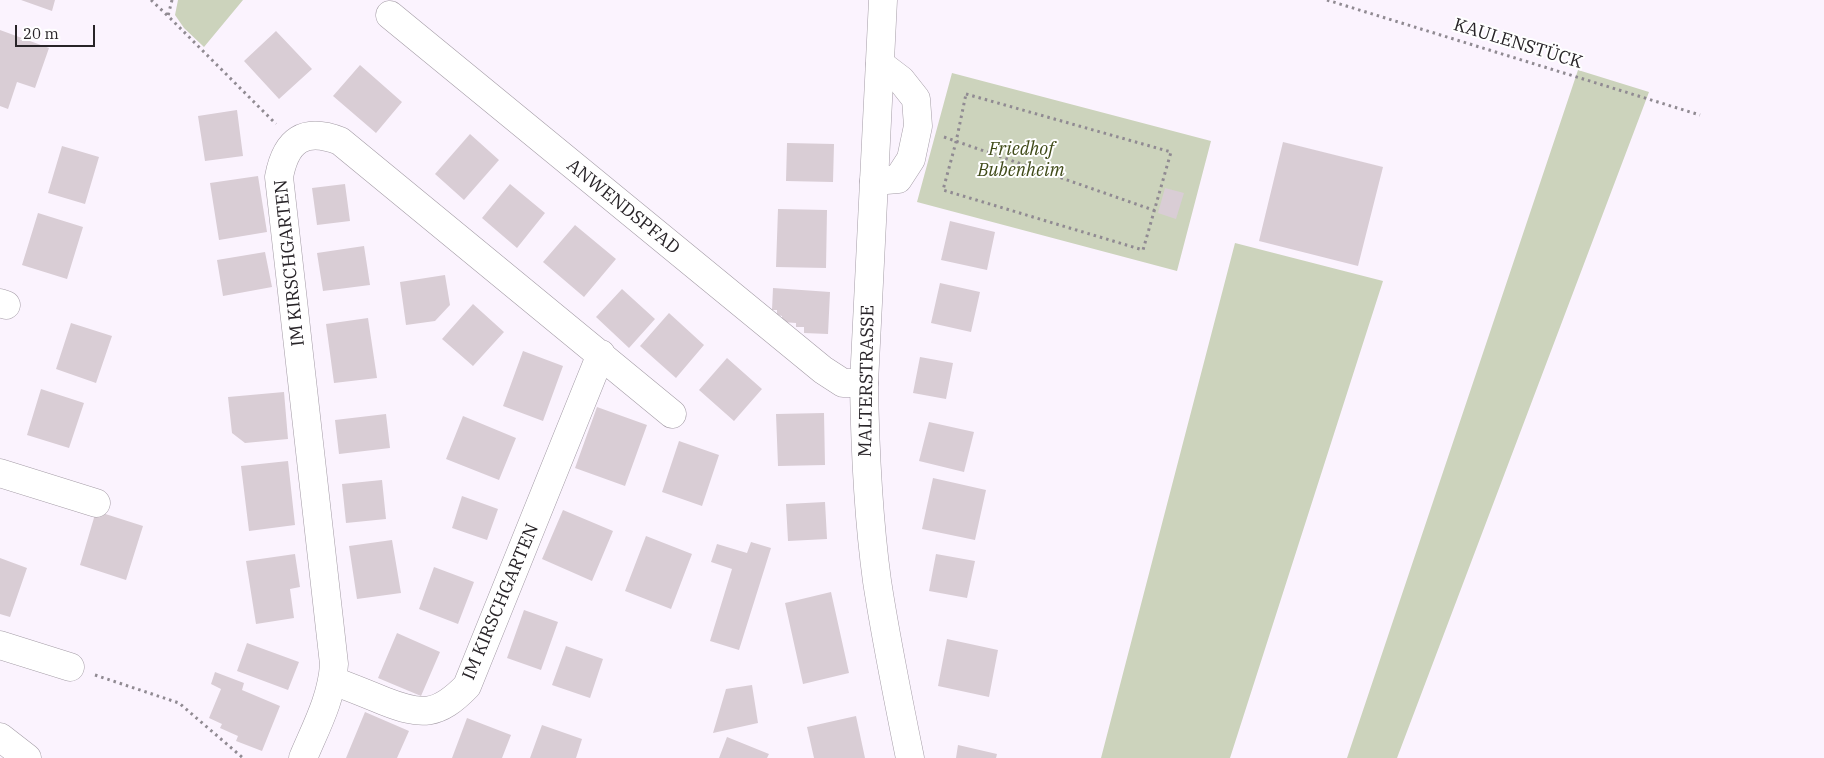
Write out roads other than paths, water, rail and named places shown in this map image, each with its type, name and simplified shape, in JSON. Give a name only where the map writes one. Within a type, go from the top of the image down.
[{"type":"street","name":"MALTERSTRASSE","points":[[882,0],[864,383],[867,487],[877,581],[910,758]]},
{"type":"street","name":"ANWENDSPFAD","points":[[390,15],[823,370],[843,383],[864,383]]},
{"type":"street","points":[[874,181],[898,179],[911,159],[918,126],[916,99],[901,80],[880,64]]},
{"type":"street","name":"IM KIRSCHGARTEN","points":[[303,758],[330,696],[333,681],[333,647],[279,177],[286,151],[294,143],[307,136],[317,135],[327,136],[340,141],[601,354],[468,686],[455,698],[440,707],[424,712],[408,710],[333,681]]},
{"type":"street","points":[[601,354],[672,414]]},
{"type":"street","points":[[0,473],[96,504]]},
{"type":"street","points":[[0,645],[70,667]]},
{"type":"street","points":[[0,737],[27,758]]},
{"type":"park label","name":"Friedhof Bubenheim","points":[[1021,160]]}]
